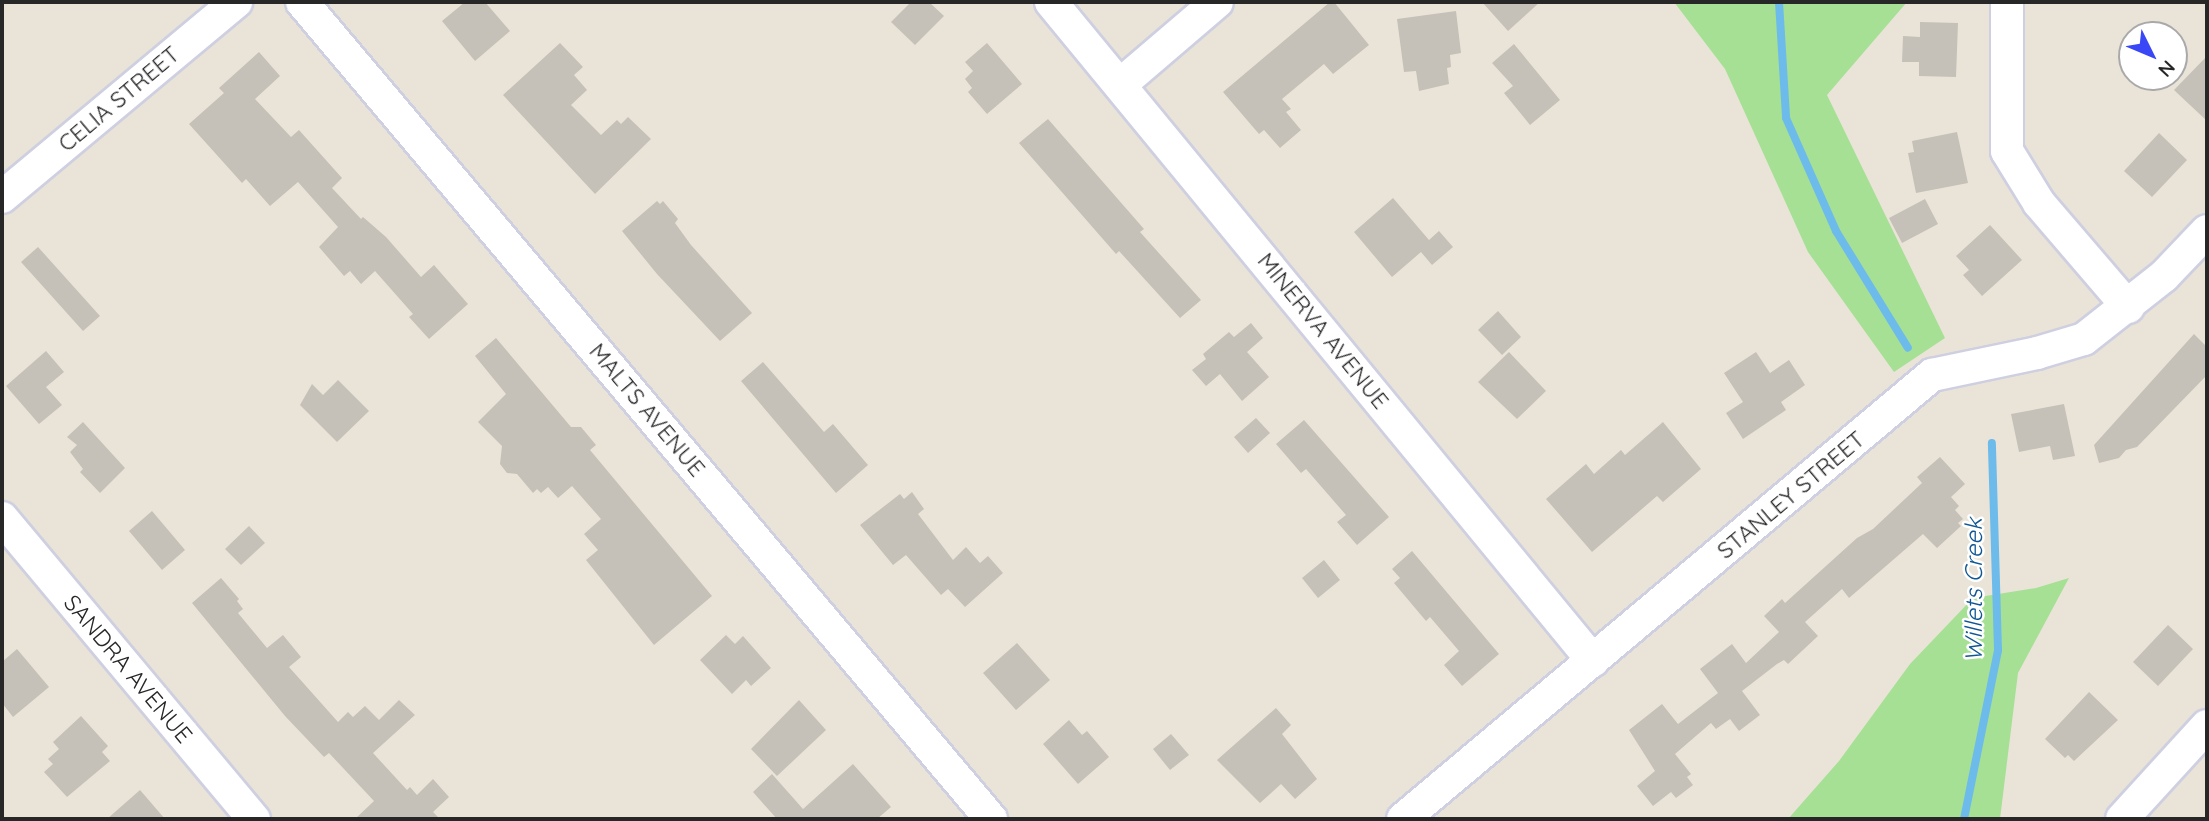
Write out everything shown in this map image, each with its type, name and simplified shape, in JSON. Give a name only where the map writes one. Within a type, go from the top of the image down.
[{"type":"street","name":"CELIA STREET","points":[[2,197],[236,2]]},
{"type":"street","name":"MALTS AVENUE","points":[[302,2],[991,819]]},
{"type":"street","name":"MINERVA AVENUE","points":[[1051,2],[1593,661]]},
{"type":"street","points":[[1121,84],[1217,2]]},
{"type":"street","points":[[2007,2],[2007,151],[2039,203],[2128,307]]},
{"type":"street","name":"STANLEY STREET","points":[[1402,819],[1932,375],[2037,353],[2084,339],[2128,307],[2207,231]]},
{"type":"street","name":"SANDRA AVENUE","points":[[2,518],[254,819]]},
{"type":"street","points":[[2122,819],[2207,726]]},
{"type":"green space","points":[[1674,2],[1907,2],[1827,95],[1945,338],[1894,372],[1808,252],[1725,69]]},
{"type":"green space","points":[[2069,578],[2018,673],[2000,819],[1788,819],[1839,761],[1910,664],[1973,598],[2036,588]]},
{"type":"building","points":[[465,2],[485,2],[510,31],[475,61],[442,21]]},
{"type":"building","points":[[911,2],[929,2],[944,16],[915,45],[891,22]]},
{"type":"building","points":[[1330,2],[1334,2],[1369,45],[1333,74],[1324,64],[1282,99],[1291,109],[1286,112],[1301,130],[1280,148],[1264,130],[1259,134],[1223,92]]},
{"type":"building","points":[[1482,2],[1540,2],[1508,31]]},
{"type":"building","points":[[1456,11],[1461,53],[1450,55],[1451,67],[1447,68],[1449,84],[1419,91],[1416,71],[1404,72],[1397,19]]},
{"type":"building","points":[[1920,22],[1958,23],[1956,77],[1919,76],[1919,62],[1902,62],[1903,36],[1920,37]]},
{"type":"building","points":[[560,43],[583,67],[574,75],[587,90],[571,105],[601,135],[617,120],[621,124],[628,117],[651,139],[595,194],[503,95]]},
{"type":"building","points":[[987,43],[1022,84],[987,114],[968,92],[972,88],[965,79],[973,71],[965,62]]},
{"type":"building","points":[[1514,44],[1560,100],[1530,125],[1504,93],[1513,86],[1492,63]]},
{"type":"building","points":[[259,52],[280,76],[255,99],[291,137],[299,130],[342,178],[332,188],[361,219],[363,217],[386,237],[421,277],[434,265],[468,304],[429,339],[409,317],[413,314],[375,271],[361,284],[350,271],[344,276],[319,247],[338,227],[298,182],[270,206],[246,179],[242,183],[189,124],[224,93],[219,88]]},
{"type":"building","points":[[2207,56],[2207,121],[2175,91],[2188,91],[2188,76]]},
{"type":"building","points":[[1048,119],[1144,229],[1140,232],[1201,300],[1180,318],[1119,251],[1116,254],[1019,143]]},
{"type":"building","points":[[1957,132],[1968,183],[1916,193],[1908,153],[1914,152],[1912,141]]},
{"type":"building","points":[[2159,133],[2187,160],[2152,197],[2124,171]]},
{"type":"building","points":[[1393,198],[1429,240],[1439,231],[1453,247],[1432,265],[1421,252],[1392,277],[1354,232]]},
{"type":"building","points":[[1925,199],[1938,224],[1902,243],[1889,218]]},
{"type":"building","points":[[657,201],[660,204],[663,201],[678,219],[675,223],[691,245],[752,313],[720,341],[657,274],[622,231]]},
{"type":"building","points":[[1990,225],[2022,260],[1982,296],[1963,275],[1969,270],[1956,256]]},
{"type":"building","points":[[38,247],[100,316],[83,331],[21,262]]},
{"type":"building","points":[[1498,311],[1521,337],[1502,355],[1478,330]]},
{"type":"building","points":[[1251,323],[1263,338],[1247,352],[1269,377],[1242,401],[1220,374],[1206,386],[1192,370],[1206,359],[1203,354],[1229,332],[1234,337]]},
{"type":"building","points":[[2194,334],[2207,347],[2207,375],[2137,447],[2126,450],[2119,458],[2099,463],[2094,445]]},
{"type":"building","points":[[496,338],[571,427],[581,427],[596,445],[590,450],[712,596],[654,645],[586,560],[598,550],[584,534],[601,519],[572,486],[558,498],[548,487],[541,493],[537,489],[533,493],[517,474],[507,473],[500,464],[502,446],[478,422],[506,394],[475,356]]},
{"type":"building","points":[[46,351],[64,372],[46,387],[62,405],[39,424],[6,386]]},
{"type":"building","points":[[1509,352],[1546,391],[1517,419],[1478,382]]},
{"type":"building","points":[[1756,352],[1770,373],[1789,360],[1805,385],[1781,402],[1786,410],[1743,439],[1726,413],[1743,402],[1724,373]]},
{"type":"building","points":[[763,362],[824,432],[833,424],[868,465],[836,493],[741,381]]},
{"type":"building","points":[[338,380],[369,411],[337,442],[300,405],[312,384],[323,395]]},
{"type":"building","points":[[2064,404],[2075,456],[2053,460],[2050,446],[2019,452],[2011,414]]},
{"type":"building","points":[[1256,418],[1270,433],[1248,453],[1234,437]]},
{"type":"building","points":[[1304,420],[1389,517],[1357,545],[1337,522],[1346,515],[1306,469],[1301,473],[1276,444]]},
{"type":"building","points":[[83,422],[125,468],[100,493],[80,472],[83,469],[70,452],[77,445],[67,437]]},
{"type":"building","points":[[1663,422],[1701,469],[1663,502],[1657,496],[1592,552],[1546,499],[1586,464],[1594,474],[1621,450],[1625,455]]},
{"type":"building","points":[[1940,457],[1965,484],[1951,497],[1959,506],[1955,510],[1963,519],[1958,523],[1961,526],[1937,548],[1923,534],[1849,598],[1842,589],[1805,622],[1818,636],[1788,664],[1784,660],[1777,664],[1742,691],[1760,715],[1739,731],[1730,719],[1716,729],[1711,723],[1675,754],[1691,774],[1687,777],[1693,785],[1676,798],[1671,792],[1653,806],[1637,786],[1655,771],[1629,730],[1662,704],[1678,724],[1718,693],[1700,669],[1732,644],[1746,663],[1779,632],[1764,616],[1782,599],[1785,603],[1857,538],[1873,529],[1922,483],[1917,477]]},
{"type":"building","points":[[912,492],[924,509],[918,514],[953,560],[966,547],[980,563],[988,556],[1003,573],[965,607],[948,589],[941,595],[906,555],[893,565],[860,525],[900,494],[904,499]]},
{"type":"building","points":[[152,511],[185,550],[162,570],[129,531]]},
{"type":"building","points":[[249,526],[265,543],[241,565],[225,549]]},
{"type":"building","points":[[1412,551],[1499,654],[1462,686],[1444,665],[1459,651],[1430,617],[1426,621],[1394,583],[1400,578],[1392,569]]},
{"type":"building","points":[[1324,560],[1340,580],[1318,598],[1302,578]]},
{"type":"building","points":[[221,578],[239,599],[237,601],[243,609],[238,613],[267,648],[283,635],[301,657],[289,667],[338,722],[348,712],[353,717],[365,706],[379,720],[399,700],[415,715],[373,753],[407,790],[410,787],[417,795],[433,779],[449,797],[433,812],[440,819],[355,819],[374,801],[329,753],[324,757],[285,716],[192,603]]},
{"type":"building","points":[[2168,625],[2193,649],[2158,686],[2133,662]]},
{"type":"building","points":[[726,635],[735,644],[743,636],[771,668],[751,686],[746,680],[732,694],[700,660]]},
{"type":"building","points":[[1017,643],[1050,680],[1016,710],[983,673]]},
{"type":"building","points":[[17,649],[49,687],[13,717],[2,703],[2,662]]},
{"type":"building","points":[[2089,692],[2118,720],[2074,761],[2068,755],[2065,758],[2045,739]]},
{"type":"building","points":[[799,700],[826,730],[777,776],[751,749]]},
{"type":"building","points":[[1276,708],[1291,725],[1282,734],[1317,779],[1295,799],[1281,784],[1260,803],[1217,760]]},
{"type":"building","points":[[81,716],[108,746],[102,752],[110,761],[67,797],[44,772],[53,764],[48,759],[59,749],[53,742]]},
{"type":"building","points":[[1069,720],[1082,735],[1087,731],[1109,757],[1078,784],[1043,744]]},
{"type":"building","points":[[1171,734],[1189,755],[1170,770],[1153,749]]},
{"type":"building","points":[[853,764],[891,807],[877,819],[777,819],[753,792],[772,774],[803,809]]},
{"type":"building","points":[[140,790],[165,819],[107,819]]},
{"type":"waterway","name":"Willets Creek","points":[[1779,2],[1786,118],[1836,231],[1908,348]]},
{"type":"waterway","name":"Willets Creek","points":[[1964,819],[1998,650],[1992,443]]}]
